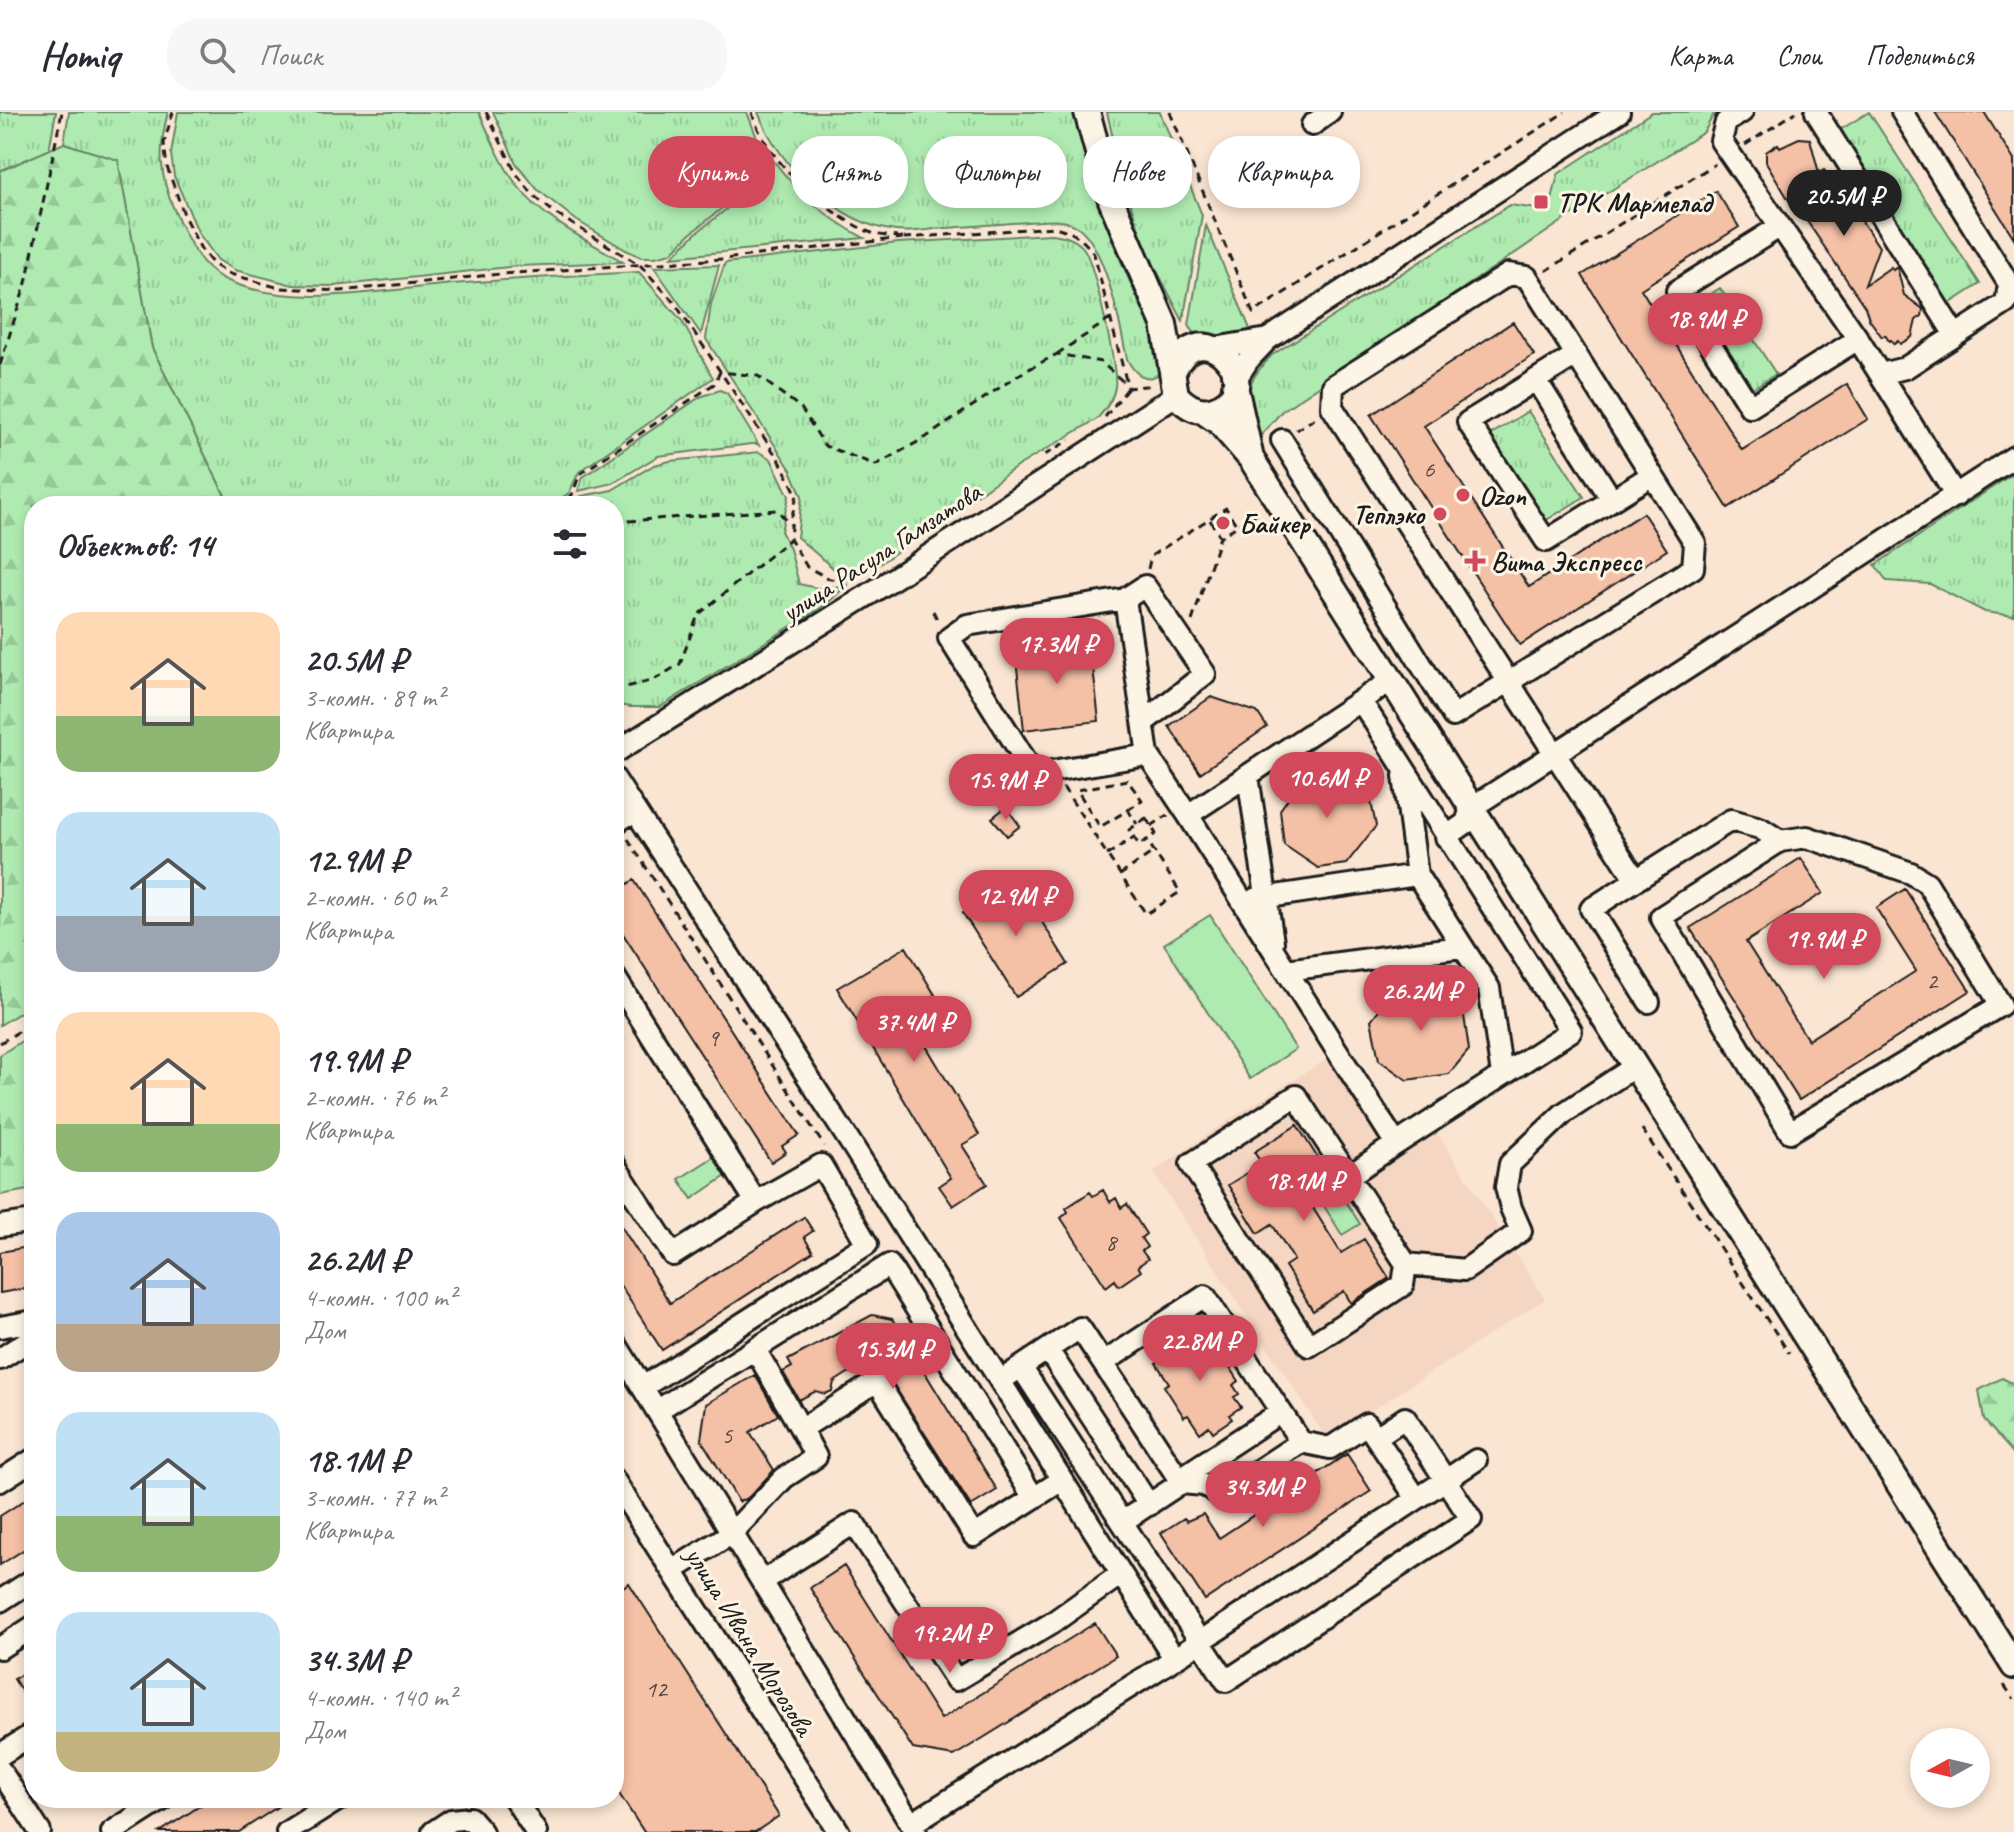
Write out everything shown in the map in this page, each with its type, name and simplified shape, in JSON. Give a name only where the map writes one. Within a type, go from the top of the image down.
[{"type":"main road","points":[[1087,112],[1111,200],[1131,253],[1164,324],[1174,383],[1193,409],[1203,411],[1219,422],[1252,460],[2014,1666]]},
{"type":"main road","points":[[1150,291],[1188,338],[1230,360],[1252,460]]},
{"type":"main road","points":[[1174,383],[1185,353],[1209,347]]},
{"type":"main road","points":[[1203,411],[1224,404],[1236,383]]},
{"type":"street","points":[[1312,125],[1330,112]]},
{"type":"street","points":[[1236,383],[1249,359],[1268,339],[1619,112]]},
{"type":"street","points":[[1742,112],[1726,122],[1721,141],[1858,339],[1956,496]]},
{"type":"street","points":[[1816,112],[1955,335]]},
{"type":"street","points":[[1881,374],[1905,368],[2006,303],[2012,289],[1902,112]]},
{"type":"street","points":[[1779,227],[1677,291],[1750,407],[1858,339]]},
{"type":"street","points":[[1282,440],[1453,716],[1510,680],[1693,568],[1695,543],[1527,277],[1509,274],[1333,386],[1332,407],[1510,680],[1636,880]]},
{"type":"street","points":[[1209,347],[1268,339]]},
{"type":"street","points":[[1576,355],[1468,422],[1546,541],[1652,475]]},
{"type":"street","points":[[1536,380],[1612,500]]},
{"type":"street","name":"улица Расула Гамзатова","points":[[624,747],[868,595],[1174,383]]},
{"type":"street","points":[[1446,837],[1466,823],[1471,808],[2014,457]]},
{"type":"street","points":[[1314,561],[1344,540]]},
{"type":"street","points":[[1144,722],[1205,674],[1145,586],[1125,599],[967,625],[949,638],[1034,774],[1148,755]]},
{"type":"street","points":[[1125,599],[1148,755],[1396,1144]]},
{"type":"street","points":[[1188,815],[1391,682]]},
{"type":"street","points":[[1349,1176],[1571,1031],[1361,701]]},
{"type":"street","points":[[1403,768],[1417,875],[1489,988],[1502,1075]]},
{"type":"street","points":[[1248,776],[1274,950]]},
{"type":"street","points":[[1649,1002],[1591,909],[1731,820],[1760,828],[1780,841],[1807,837],[1911,873],[1927,883],[2001,1005],[1790,1132],[1661,917],[1780,841]]},
{"type":"street","points":[[624,822],[852,1145],[1174,1658]]},
{"type":"street","points":[[1243,901],[1417,875]]},
{"type":"street","points":[[1286,970],[1461,947]]},
{"type":"street","points":[[624,992],[756,1202]]},
{"type":"street","points":[[1406,1264],[1465,1270],[1521,1231],[1506,1187],[1510,1164],[1564,1113],[1634,1067]]},
{"type":"street","points":[[1296,1096],[1406,1264],[1403,1285],[1309,1346],[1191,1164],[1296,1096]]},
{"type":"street","points":[[624,1179],[673,1255],[852,1145]]},
{"type":"street","points":[[643,1387],[867,1244],[826,1161]]},
{"type":"street","points":[[0,1226],[24,1222]]},
{"type":"street","points":[[658,1410],[889,1265],[1034,1498]]},
{"type":"street","points":[[1103,1363],[1205,1296],[1301,1442],[1330,1448],[1367,1424],[1417,1499]]},
{"type":"street","points":[[0,1327],[24,1323]]},
{"type":"street","points":[[1000,1381],[1080,1328],[1180,1481],[1204,1485],[1221,1495],[1301,1442]]},
{"type":"street","points":[[0,1359],[24,1343]]},
{"type":"street","points":[[673,1570],[732,1533],[784,1478],[816,1457],[755,1349]]},
{"type":"street","points":[[1048,1350],[1149,1505]]},
{"type":"street","points":[[624,1357],[913,1828],[1476,1460]]},
{"type":"street","points":[[1021,1367],[1226,1681],[1471,1519],[1405,1418],[1376,1437]]},
{"type":"street","points":[[801,1429],[877,1381],[974,1536],[1062,1480]]},
{"type":"street","points":[[1122,1522],[1281,1412]]},
{"type":"street","points":[[0,1481],[24,1465]]},
{"type":"street","name":"улица Ивана Морозова","points":[[624,1495],[839,1832]]},
{"type":"street","points":[[763,1581],[854,1523],[956,1680],[1052,1623],[1121,1574]]},
{"type":"street","points":[[0,1601],[24,1585]]},
{"type":"street","points":[[0,1648],[24,1632]]},
{"type":"street","points":[[0,1755],[24,1739]]},
{"type":"street","points":[[0,1770],[24,1807]]},
{"type":"street","points":[[25,1808],[40,1832]]},
{"type":"street","points":[[112,1832],[132,1808]]},
{"type":"street","points":[[287,1832],[325,1808]]},
{"type":"street","points":[[509,1832],[532,1826],[520,1808]]},
{"type":"street","points":[[433,1832],[451,1820],[470,1818],[482,1832]]},
{"type":"path","points":[[0,365],[26,283],[62,112]]},
{"type":"path","points":[[173,112],[164,143],[167,167],[186,220],[213,264],[255,283],[307,291],[340,291],[500,274],[723,259],[903,238],[1055,227],[1083,239],[1094,254],[1127,385]]},
{"type":"path","points":[[486,112],[516,173],[533,195],[556,214],[640,265],[674,302],[781,463],[797,495],[790,539],[807,567],[830,579],[862,581]]},
{"type":"path","points":[[752,112],[781,163],[824,206],[874,234],[903,238]]},
{"type":"path","points":[[1170,112],[1253,313],[1565,112]]},
{"type":"path","points":[[1529,281],[1796,112]]},
{"type":"path","points":[[720,372],[758,376],[801,408],[825,446],[876,465],[925,438],[1020,374],[1110,319]]},
{"type":"path","points":[[1057,354],[1101,362],[1128,388],[1174,383]]},
{"type":"path","points":[[571,496],[580,474],[714,384],[720,372]]},
{"type":"path","points":[[1282,440],[1332,407]]},
{"type":"path","points":[[1145,586],[1151,556],[1226,508],[1237,526]]},
{"type":"path","points":[[624,521],[777,510],[791,526]]},
{"type":"path","points":[[1180,638],[1194,618],[1220,537],[1261,510]]},
{"type":"path","points":[[1209,519],[1220,537]]},
{"type":"path","points":[[624,688],[654,680],[680,664],[698,615],[790,539]]},
{"type":"path","points":[[1052,771],[1146,914],[1180,892],[1147,840]]},
{"type":"path","points":[[1127,780],[1142,800],[1128,810],[1100,827],[1077,790],[1127,780]]},
{"type":"path","points":[[1081,815],[1089,809]]},
{"type":"path","points":[[1128,810],[1137,824]]},
{"type":"path","points":[[1146,818],[1156,834],[1139,845],[1134,837],[1129,830],[1146,818]]},
{"type":"path","points":[[624,822],[826,1161]]},
{"type":"path","points":[[1107,855],[1134,837]]},
{"type":"path","points":[[1120,875],[1154,852]]},
{"type":"path","points":[[0,1043],[24,1028]]},
{"type":"shaded area","points":[[1329,1058],[1392,1159],[1436,1131],[1545,1299],[1327,1439],[1153,1172],[1233,1117]]},
{"type":"green space","points":[[0,112],[56,112],[49,150],[0,171]]},
{"type":"green space","points":[[69,112],[168,112],[163,138],[163,174],[184,231],[207,267],[224,279],[249,288],[277,294],[336,295],[475,282],[639,272],[682,321],[713,378],[579,472],[564,496],[225,496],[152,348],[118,161],[64,143]]},
{"type":"green space","points":[[178,112],[479,112],[506,168],[539,209],[623,262],[518,266],[334,286],[293,285],[235,270],[218,260],[199,234],[174,176],[171,154]]},
{"type":"green space","points":[[493,112],[747,112],[756,136],[648,136],[648,208],[722,208],[671,253],[655,257],[641,257],[626,250],[576,220],[537,189],[516,163]]},
{"type":"green space","points":[[758,112],[1074,112],[1083,147],[1083,208],[1101,208],[1135,293],[1159,339],[1161,372],[1156,376],[1141,376],[1127,359],[1104,269],[1088,237],[1078,227],[1052,221],[908,232],[874,226],[838,208],[908,208],[908,136],[791,136],[791,166],[775,144],[775,136],[770,136]]},
{"type":"green space","points":[[1107,112],[1160,112],[1170,136],[1112,136]]},
{"type":"green space","points":[[1652,112],[1715,112],[1704,132],[1570,216],[1282,411],[1258,439],[1248,394],[1254,377],[1272,355],[1510,205],[1537,209],[1552,200],[1558,174]]},
{"type":"green space","points":[[1869,112],[1980,284],[1946,306],[1835,133]]},
{"type":"green space","points":[[64,143],[118,160],[152,348],[225,496],[24,496],[24,1010],[0,1025],[0,171]]},
{"type":"green space","points":[[775,162],[791,181],[791,208],[820,208],[864,238],[672,257],[728,208],[775,208]]},
{"type":"green space","points":[[1192,190],[1202,215],[1183,321],[1144,246],[1132,208],[1192,208]]},
{"type":"green space","points":[[1206,225],[1250,329],[1226,339],[1201,337],[1189,325]]},
{"type":"green space","points":[[1051,234],[1077,242],[1088,258],[1113,360],[1115,387],[1108,404],[1097,419],[1018,466],[875,567],[834,569],[797,537],[802,496],[791,470],[706,339],[711,304],[725,263],[898,243]]},
{"type":"green space","points":[[719,265],[701,334],[654,267]]},
{"type":"green space","points":[[1720,288],[1776,374],[1753,388],[1698,302]]},
{"type":"green space","points":[[720,390],[727,393],[760,447],[751,444],[658,456],[613,483],[578,491],[583,477],[700,397]]},
{"type":"green space","points":[[1528,411],[1584,497],[1545,521],[1490,435]]},
{"type":"green space","points":[[759,452],[771,459],[789,496],[781,531],[790,549],[799,584],[821,589],[847,585],[827,604],[660,707],[630,707],[624,706],[624,496],[582,496],[612,490],[654,465]]},
{"type":"green space","points":[[2014,473],[2014,616],[1985,612],[1930,584],[1887,581],[1875,565]]},
{"type":"green space","points":[[1210,915],[1296,1049],[1250,1079],[1164,944]]},
{"type":"green space","points":[[24,1040],[24,1191],[0,1195],[0,1055]]},
{"type":"green space","points":[[717,1155],[729,1174],[692,1199],[679,1179]]},
{"type":"green space","points":[[1327,1172],[1360,1224],[1342,1235],[1311,1185]]},
{"type":"green space","points":[[2002,1378],[2014,1384],[2014,1454],[1984,1420],[1979,1390]]},
{"type":"building","points":[[1935,112],[1984,112],[2014,160],[2014,238]]},
{"type":"building","points":[[1799,138],[1810,139],[1819,173],[1824,170],[1829,176],[1838,172],[1831,202],[1858,204],[1860,207],[1855,211],[1879,247],[1865,285],[1891,267],[1893,270],[1897,267],[1904,295],[1923,309],[1922,316],[1916,320],[1912,337],[1900,344],[1889,341],[1885,335],[1882,337],[1869,319],[1865,307],[1796,205],[1790,202],[1766,162],[1766,152],[1778,144],[1780,147]]},
{"type":"building","points":[[1716,191],[1739,227],[1641,289],[1742,450],[1847,384],[1868,419],[1728,508],[1582,275]]},
{"type":"building","points":[[1513,322],[1534,355],[1424,426],[1529,587],[1643,513],[1667,550],[1520,645],[1371,415]]},
{"type":"building","points":[[1090,641],[1099,721],[1024,730],[1015,650]]},
{"type":"building","points":[[1211,697],[1257,712],[1267,727],[1200,773],[1169,726]]},
{"type":"building","points":[[1337,771],[1370,797],[1376,826],[1346,864],[1318,868],[1284,845],[1280,810],[1303,777]]},
{"type":"building","points":[[1006,807],[1020,826],[1007,836],[992,818]]},
{"type":"building","points":[[1801,858],[1823,893],[1746,942],[1808,1040],[1916,971],[1876,908],[1905,889],[1970,991],[1799,1100],[1690,928]]},
{"type":"building","points":[[634,880],[799,1135],[782,1146],[786,1152],[771,1162],[624,936],[624,886]]},
{"type":"building","points":[[1016,880],[1068,964],[1016,997],[963,913]]},
{"type":"building","points":[[906,947],[935,995],[906,1012],[979,1135],[962,1145],[987,1184],[953,1206],[939,1186],[951,1178],[837,988]]},
{"type":"building","points":[[1437,985],[1462,1002],[1469,1050],[1449,1074],[1407,1080],[1379,1060],[1371,1020],[1392,993]]},
{"type":"building","points":[[1297,1125],[1324,1168],[1298,1184],[1341,1253],[1364,1239],[1389,1278],[1351,1303],[1344,1291],[1313,1311],[1285,1266],[1294,1260],[1272,1224],[1258,1233],[1228,1185],[1262,1164],[1254,1152]]},
{"type":"building","points":[[1103,1190],[1110,1202],[1116,1198],[1121,1208],[1127,1204],[1146,1234],[1141,1238],[1147,1247],[1142,1251],[1148,1259],[1138,1266],[1141,1271],[1119,1286],[1115,1280],[1106,1287],[1061,1218],[1068,1212],[1066,1208],[1090,1192],[1093,1196]]},
{"type":"building","points":[[804,1217],[813,1231],[804,1237],[813,1252],[662,1350],[624,1291],[624,1231],[670,1303]]},
{"type":"building","points":[[24,1248],[24,1289],[0,1293],[0,1252]]},
{"type":"building","points":[[872,1315],[892,1319],[997,1490],[971,1506],[884,1370],[876,1366],[859,1366],[834,1382],[832,1391],[825,1394],[816,1391],[799,1400],[783,1372],[792,1367],[788,1360]]},
{"type":"building","points":[[1183,1337],[1188,1344],[1198,1337],[1204,1346],[1210,1343],[1215,1352],[1219,1350],[1239,1381],[1233,1385],[1239,1394],[1234,1397],[1241,1407],[1229,1415],[1232,1419],[1213,1432],[1209,1426],[1200,1433],[1188,1415],[1184,1417],[1164,1386],[1169,1383],[1156,1363],[1165,1357],[1161,1352]]},
{"type":"building","points":[[755,1375],[778,1415],[750,1432],[774,1470],[749,1497],[739,1502],[701,1439],[706,1404]]},
{"type":"building","points":[[1347,1454],[1371,1491],[1205,1600],[1161,1533],[1184,1518],[1187,1521],[1203,1514],[1219,1538]]},
{"type":"building","points":[[24,1500],[24,1549],[0,1565],[0,1516]]},
{"type":"building","points":[[844,1566],[941,1719],[1095,1623],[1116,1656],[954,1756],[913,1749],[810,1588]]},
{"type":"building","points":[[629,1583],[779,1816],[755,1832],[644,1832],[624,1801],[624,1586]]},
{"type":"building","points":[[24,1672],[24,1695],[14,1679]]},
{"type":"building","points":[[197,1808],[276,1808],[239,1832],[160,1832]]},
{"type":"place","name":"ТРК Мармелад","points":[[1541,202]]},
{"type":"place","name":"Ozon","points":[[1463,495]]},
{"type":"place","name":"Теплэко","points":[[1440,514]]},
{"type":"place","name":"Байкер","points":[[1223,523]]},
{"type":"place","name":"Вита Экспресс","points":[[1475,561]]}]
